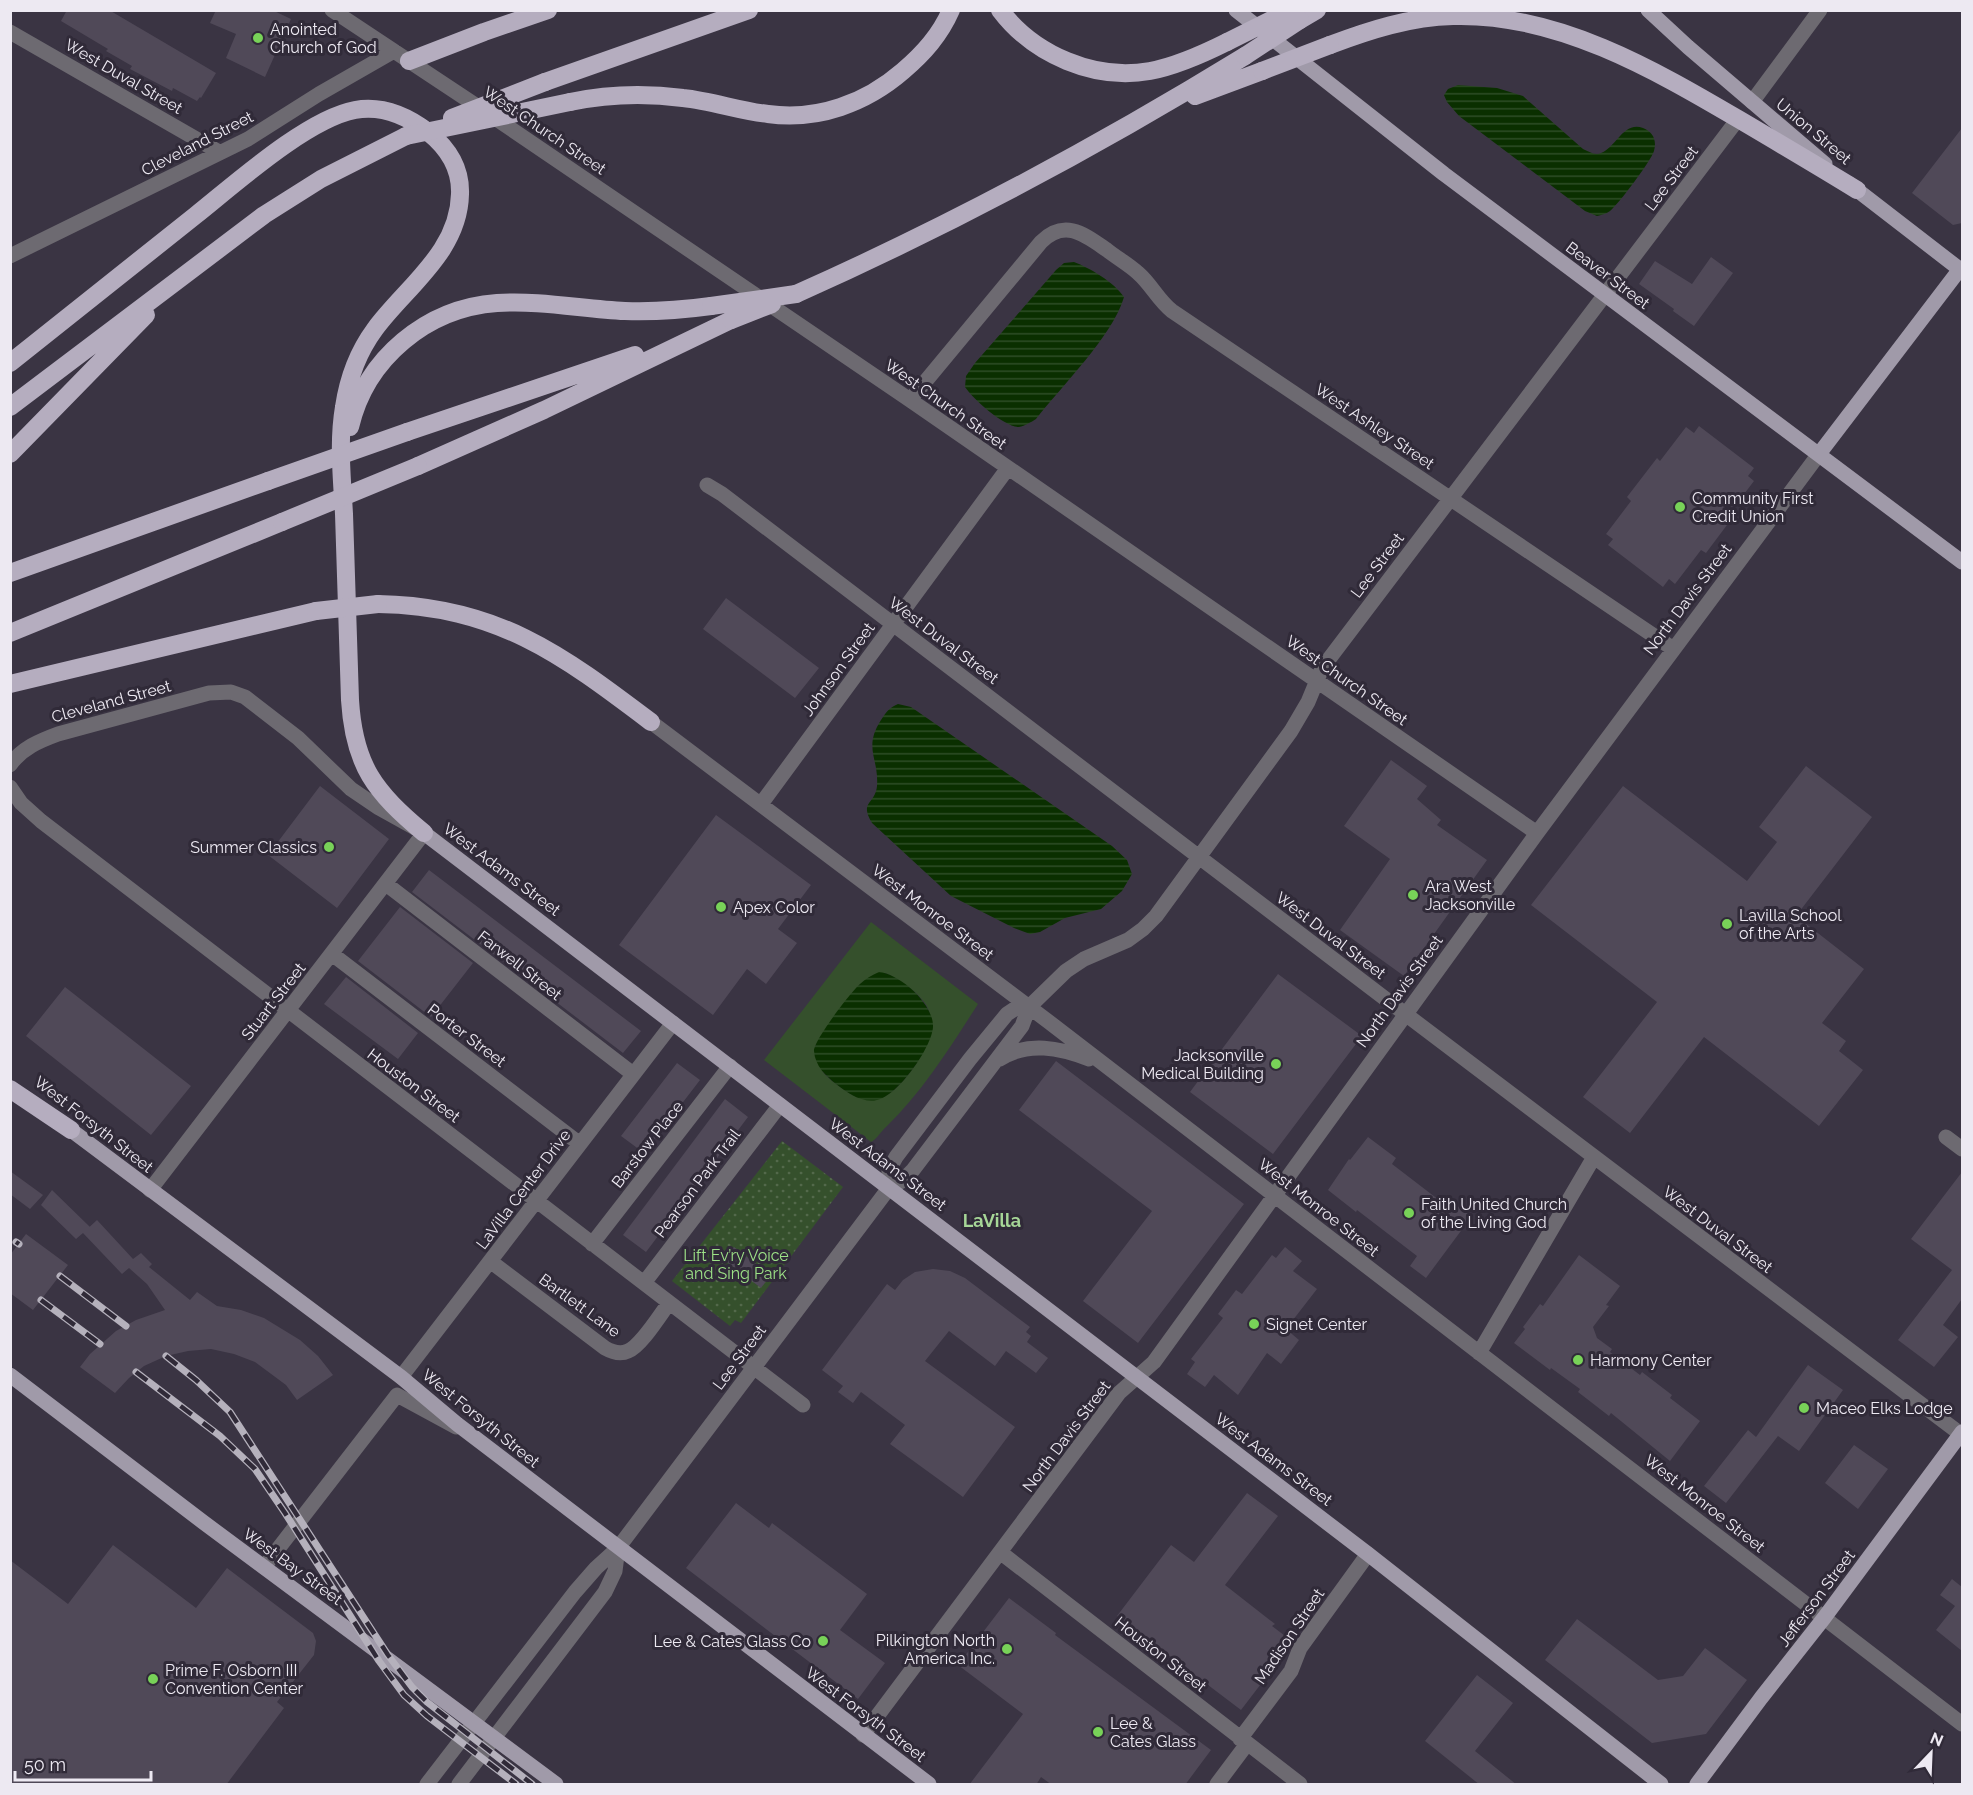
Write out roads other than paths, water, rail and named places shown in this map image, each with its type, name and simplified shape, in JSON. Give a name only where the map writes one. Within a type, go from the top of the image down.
[{"type":"highway","points":[[401,56],[484,32],[548,10]]},
{"type":"highway","points":[[10,407],[292,196],[350,163],[406,136],[545,82],[748,10]]},
{"type":"highway","points":[[406,136],[605,96],[646,94],[702,100],[778,115],[800,115],[834,109],[866,97],[897,76],[928,48],[944,26],[951,10]]},
{"type":"highway","points":[[1000,10],[1015,28],[1041,48],[1072,63],[1101,71],[1133,73],[1149,72],[1181,63],[1227,42],[1302,13]]},
{"type":"highway","points":[[10,573],[407,432],[659,347],[796,294],[957,218],[1048,171],[1151,113],[1245,56],[1302,13]]},
{"type":"highway","points":[[1151,113],[1372,29],[1413,20],[1453,15],[1511,20],[1605,48],[1662,75],[1857,190]]},
{"type":"highway","points":[[10,363],[246,175],[326,120],[346,112],[368,109],[390,111],[421,127],[447,150],[453,159],[460,181],[460,204],[452,230],[439,254],[422,276],[375,328],[355,365],[342,416],[350,700],[354,737],[361,759],[374,782],[424,833]]},
{"type":"highway","points":[[10,454],[162,299],[212,255]]},
{"type":"highway","points":[[342,473],[351,420],[370,379],[387,356],[404,340],[447,314],[471,306],[498,303],[645,312],[711,306],[796,294]]},
{"type":"highway","points":[[10,633],[418,466],[544,410],[731,320]]},
{"type":"highway","points":[[10,684],[316,611],[378,604],[454,612],[517,633],[548,648],[577,667],[651,722]]},
{"type":"highway","points":[[10,1089],[71,1130]]},
{"type":"main road","name":"Beaver Street","points":[[1236,10],[1418,154],[1962,562]]},
{"type":"main road","name":"Union Street","points":[[1648,10],[1688,47],[1857,190],[1962,268]]},
{"type":"main road","name":"North Davis Street","points":[[1819,454],[1962,268]]},
{"type":"main road","name":"West Adams Street","points":[[424,833],[1368,1554],[1661,1785]]},
{"type":"main road","name":"West Forsyth Street","points":[[71,1130],[401,1377],[472,1436],[928,1785]]},
{"type":"main road","name":"West Bay Street","points":[[10,1375],[264,1568],[556,1785]]},
{"type":"main road","name":"Jefferson Street","points":[[1697,1785],[1962,1434]]},
{"type":"street","name":"West Church Street","points":[[332,10],[910,400],[1537,833]]},
{"type":"street","points":[[1752,102],[1820,10]]},
{"type":"street","name":"West Duval Street","points":[[10,32],[219,152]]},
{"type":"street","name":"Cleveland Street","points":[[15,249],[248,139],[319,94],[401,56]]},
{"type":"street","name":"Lee Street","points":[[427,1785],[575,1592],[618,1548],[889,1188],[902,1181],[913,1170],[1022,1026],[1029,1007],[1075,964],[1123,943],[1143,929],[1156,916],[1291,730],[1329,659],[1738,119]]},
{"type":"street","name":"West Ashley Street","points":[[910,400],[1041,242],[1054,232],[1076,231],[1087,236],[1137,272],[1160,302],[1172,311],[1672,648]]},
{"type":"street","name":"North Davis Street","points":[[863,1735],[1119,1393],[1154,1362],[1404,1014],[1672,648],[1819,454]]},
{"type":"street","name":"Johnson Street","points":[[761,804],[1008,468]]},
{"type":"street","name":"West Duval Street","points":[[706,485],[722,494],[1404,1014],[1962,1434]]},
{"type":"street","name":"Cleveland Street","points":[[10,765],[24,750],[43,739],[58,734],[209,693],[231,692]]},
{"type":"street","name":"West Adams Street","points":[[231,692],[246,697],[298,738],[358,794],[424,833]]},
{"type":"street","name":"West Monroe Street","points":[[651,722],[1105,1065],[1962,1724]]},
{"type":"street","name":"Houston Street","points":[[10,787],[21,803],[41,821],[803,1405]]},
{"type":"street","name":"Stuart Street","points":[[150,1190],[424,833]]},
{"type":"street","name":"Farwell Street","points":[[386,884],[633,1074]]},
{"type":"street","name":"Porter Street","points":[[332,954],[580,1144]]},
{"type":"street","name":"Lee Street","points":[[889,1188],[889,1170],[896,1157],[970,1059],[1011,1010],[1029,1007]]},
{"type":"street","name":"LaVilla Center Drive","points":[[401,1377],[673,1023]]},
{"type":"street","points":[[995,1062],[1021,1049],[1047,1048],[1105,1065]]},
{"type":"street","name":"Barstow Place","points":[[592,1244],[730,1066]]},
{"type":"street","name":"West Forsyth Street","points":[[10,1081],[71,1130]]},
{"type":"street","name":"Pearson Park Trail","points":[[644,1283],[780,1105]]},
{"type":"street","points":[[1946,1137],[1962,1149]]},
{"type":"street","points":[[1479,1353],[1594,1157]]},
{"type":"street","name":"Bartlett Lane","points":[[490,1261],[605,1348],[618,1353],[625,1353],[636,1346],[669,1302]]},
{"type":"street","points":[[264,1568],[397,1395],[472,1436]]},
{"type":"street","name":"Lee Street","points":[[459,1785],[605,1592],[615,1571],[618,1548]]},
{"type":"street","name":"Houston Street","points":[[1000,1552],[1300,1785]]},
{"type":"street","name":"Madison Street","points":[[1217,1785],[1243,1741],[1291,1671],[1300,1648],[1368,1554]]},
{"type":"railway","points":[[60,1276],[126,1326]]},
{"type":"railway","points":[[41,1300],[100,1344]]},
{"type":"railway","points":[[166,1356],[230,1412],[388,1655],[412,1687],[427,1702],[532,1784]]},
{"type":"railway","points":[[136,1372],[220,1436],[255,1469],[379,1661],[404,1695],[427,1716],[516,1784]]},
{"type":"place","name":"Anointed Church of God","points":[[258,38]]},
{"type":"place","name":"Community First Credit Union","points":[[1680,507]]},
{"type":"place","name":"Summer Classics","points":[[329,847]]},
{"type":"place","name":"Ara West Jacksonville","points":[[1413,895]]},
{"type":"place","name":"Apex Color","points":[[721,907]]},
{"type":"place","name":"Lavilla School of the Arts","points":[[1727,924]]},
{"type":"place","name":"Jacksonville Medical Building","points":[[1276,1064]]},
{"type":"place","name":"Faith United Church of the Living God","points":[[1409,1213]]},
{"type":"place","name":"Signet Center","points":[[1254,1324]]},
{"type":"place","name":"Harmony Center","points":[[1578,1360]]},
{"type":"place","name":"Maceo Elks Lodge","points":[[1804,1408]]},
{"type":"place","name":"Lee & Cates Glass Co","points":[[823,1641]]},
{"type":"place","name":"Pilkington North America Inc.","points":[[1007,1649]]},
{"type":"place","name":"Prime F. Osborn III Convention Center","points":[[153,1679]]},
{"type":"place","name":"Lee & Cates Glass","points":[[1098,1732]]},
{"type":"district","name":"LaVilla","points":[[992,1221]]},
{"type":"park label","name":"Lift Ev’ry Voice and Sing Park","points":[[736,1264]]}]
